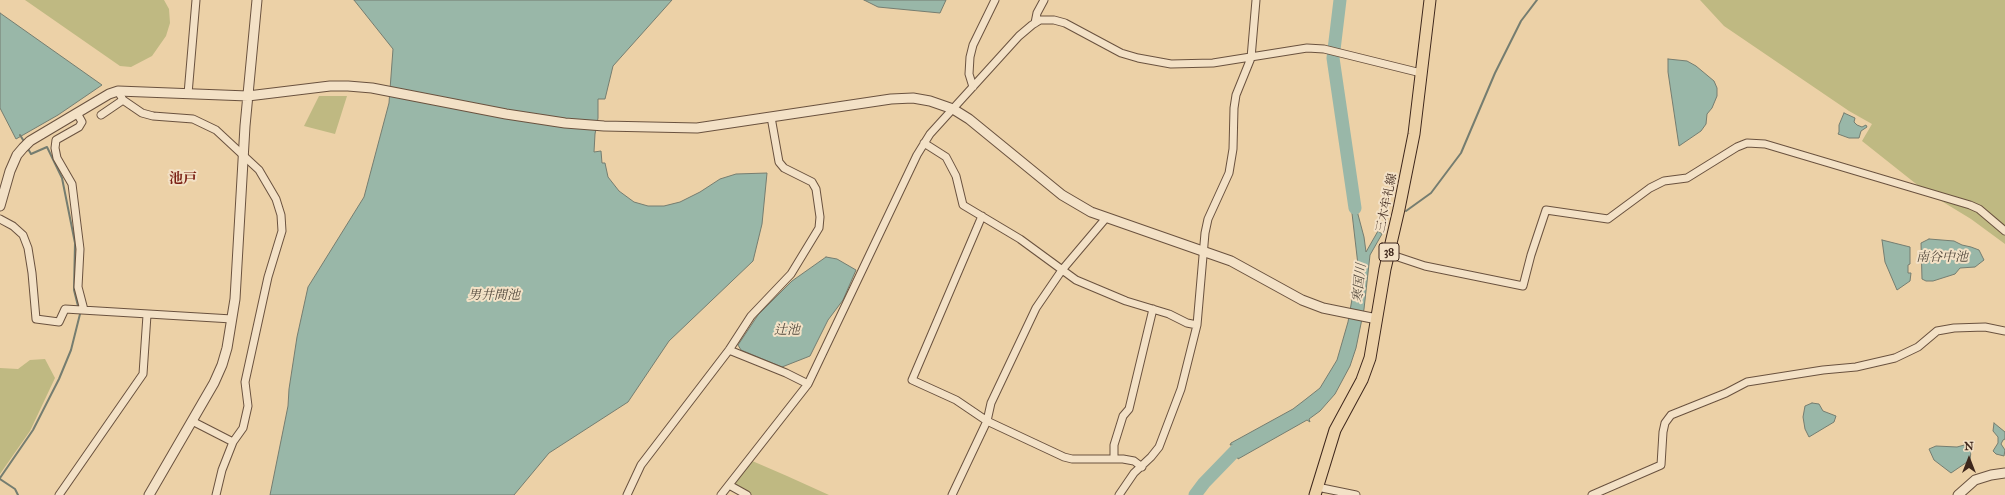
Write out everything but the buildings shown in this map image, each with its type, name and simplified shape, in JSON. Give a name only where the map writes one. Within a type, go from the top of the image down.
[{"type":"main road","name":"三木牟礼線","points":[[1316,491],[1335,430],[1362,380],[1370,358],[1389,254],[1414,134],[1430,0]]},
{"type":"street","points":[[188,94],[196,0]]},
{"type":"street","points":[[149,495],[192,421],[222,365],[232,319],[248,96],[257,0]]},
{"type":"street","points":[[973,87],[969,74],[970,57],[976,39],[995,0]]},
{"type":"street","points":[[1035,23],[1037,13],[1044,0]]},
{"type":"street","points":[[1119,495],[1134,474],[1159,447],[1180,388],[1197,325],[1203,251],[1208,219],[1229,172],[1236,95],[1251,58],[1256,0]]},
{"type":"street","points":[[721,495],[808,384],[924,144],[940,121],[1019,36],[1035,23],[1040,20],[1054,20],[1065,23],[1121,53],[1153,61],[1194,64],[1251,58],[1307,48],[1324,49],[1421,73]]},
{"type":"street","points":[[0,206],[10,171],[17,155],[30,141],[109,94],[118,91],[248,96],[330,86],[372,88],[531,119],[604,126],[697,128],[891,99],[913,98],[952,109],[969,119],[1062,195],[1091,212],[1203,251],[1250,270],[1302,300],[1323,308],[1364,318],[1377,319]]},
{"type":"street","points":[[118,91],[123,100],[142,113],[153,116],[193,119],[216,130],[259,170],[267,181],[281,215],[282,231],[268,277],[245,382],[248,406],[244,428],[233,442],[222,470],[216,495]]},
{"type":"street","points":[[102,115],[123,100]]},
{"type":"street","points":[[77,113],[82,122],[79,126],[56,140],[55,148],[57,158],[72,184],[80,249],[78,287],[84,310]]},
{"type":"street","points":[[627,495],[641,465],[729,350],[751,316],[791,274],[819,228],[820,217],[816,189],[812,182],[784,168],[779,162],[771,118]]},
{"type":"street","points":[[1389,254],[1425,266],[1524,286],[1531,255],[1546,210],[1608,219],[1650,188],[1664,181],[1687,178],[1725,154],[1747,143],[1765,144],[1970,205],[1979,209],[2005,232]]},
{"type":"street","points":[[924,144],[946,157],[956,176],[963,205],[1020,239],[1076,280],[1126,301],[1197,325]]},
{"type":"street","points":[[982,216],[912,380],[956,400],[987,421],[1064,456],[1072,459],[1114,459],[1134,461],[1142,467]]},
{"type":"street","points":[[952,495],[987,421],[991,403],[1036,308],[1062,270],[1106,218]]},
{"type":"street","points":[[0,219],[13,226],[23,235],[32,273],[36,319],[59,322],[65,309],[232,319]]},
{"type":"street","points":[[1114,459],[1114,445],[1123,416],[1129,409],[1153,309]]},
{"type":"street","points":[[59,495],[143,374],[147,315]]},
{"type":"street","points":[[1592,495],[1661,465],[1663,432],[1665,423],[1671,415],[1726,393],[1747,382],[1823,370],[1856,367],[1895,358],[1918,347],[1937,331],[1954,328],[1985,327],[2005,331]]},
{"type":"street","points":[[729,350],[786,373],[808,384]]},
{"type":"street","points":[[192,421],[233,442]]},
{"type":"street","points":[[1958,495],[1975,480],[1991,475],[2005,473]]},
{"type":"street","points":[[729,485],[747,495]]},
{"type":"street","points":[[1316,491],[1356,495]]},
{"type":"shaded area","points":[[25,0],[164,0],[169,9],[170,23],[166,36],[152,56],[131,67],[120,66]]},
{"type":"shaded area","points":[[1700,0],[2005,0],[2005,244],[1971,219],[1925,191],[1862,141],[1872,124],[1849,111],[1724,26]]},
{"type":"shaded area","points":[[319,96],[347,96],[335,134],[304,126]]},
{"type":"shaded area","points":[[45,359],[55,378],[30,431],[0,474],[0,368],[18,369],[30,360]]},
{"type":"shaded area","points":[[750,460],[829,495],[751,495],[730,485]]},
{"type":"water","name":"男井間池","points":[[354,0],[672,0],[613,66],[605,99],[598,99],[598,118],[594,152],[601,151],[602,163],[605,163],[608,177],[619,191],[634,202],[648,206],[664,206],[680,202],[700,192],[720,179],[736,174],[767,173],[762,224],[753,261],[669,341],[628,402],[549,453],[514,495],[270,495],[288,406],[289,389],[297,337],[308,287],[364,197],[389,103],[393,49]]},
{"type":"water","points":[[864,0],[946,0],[940,13],[878,7]]},
{"type":"water","points":[[0,13],[102,85],[58,115],[16,139],[0,108]]},
{"type":"water","points":[[1668,59],[1687,61],[1696,66],[1714,81],[1717,88],[1717,96],[1712,108],[1707,114],[1706,124],[1701,131],[1679,146],[1668,72]]},
{"type":"water","points":[[1844,113],[1855,118],[1854,122],[1857,125],[1862,127],[1866,125],[1867,127],[1861,131],[1859,138],[1849,138],[1838,134],[1839,125]]},
{"type":"water","points":[[1352,192],[1364,237],[1366,252],[1378,231],[1382,234],[1370,255],[1364,309],[1356,348],[1350,366],[1335,394],[1320,411],[1309,419],[1310,422],[1307,420],[1238,459],[1236,450],[1233,445],[1230,445],[1231,443],[1293,409],[1306,399],[1320,388],[1337,360],[1348,322],[1358,265],[1350,196]]},
{"type":"water","name":"南谷中池","points":[[1929,239],[1954,241],[1979,250],[1984,260],[1975,267],[1960,268],[1955,274],[1933,281],[1926,281],[1922,279],[1921,243]]},
{"type":"water","points":[[1882,240],[1910,247],[1910,264],[1908,265],[1908,273],[1911,273],[1910,281],[1897,290],[1885,262]]},
{"type":"water","name":"辻池","points":[[826,257],[837,259],[856,270],[843,300],[828,320],[810,356],[782,367],[741,350],[738,345],[758,315],[792,281]]},
{"type":"water","points":[[1812,403],[1819,404],[1823,411],[1836,416],[1834,422],[1809,437],[1805,429],[1803,417],[1805,406]]},
{"type":"water","points":[[1994,423],[2005,432],[2005,439],[2001,444],[2005,450],[2004,456],[1996,454],[1993,451],[1998,443],[1998,437],[1993,431]]},
{"type":"water","points":[[1972,443],[1970,460],[1951,473],[1934,460],[1929,449],[1936,446],[1957,447]]},
{"type":"waterway","name":"寒国川","points":[[1340,0],[1333,58],[1355,208]]},
{"type":"waterway","points":[[1406,211],[1431,193],[1461,153],[1495,73],[1521,21],[1537,0]]},
{"type":"waterway","points":[[20,135],[25,143]]},
{"type":"waterway","points":[[0,478],[33,430],[59,379],[71,350],[80,314],[74,290],[75,243],[62,178],[47,147],[31,154],[27,147]]},
{"type":"waterway","name":"寒国川","points":[[1195,495],[1204,483],[1236,450],[1251,442]]},
{"type":"waterway","points":[[0,479],[15,489],[18,495]]},
{"type":"district","name":"池戸","points":[[183,180]]}]
